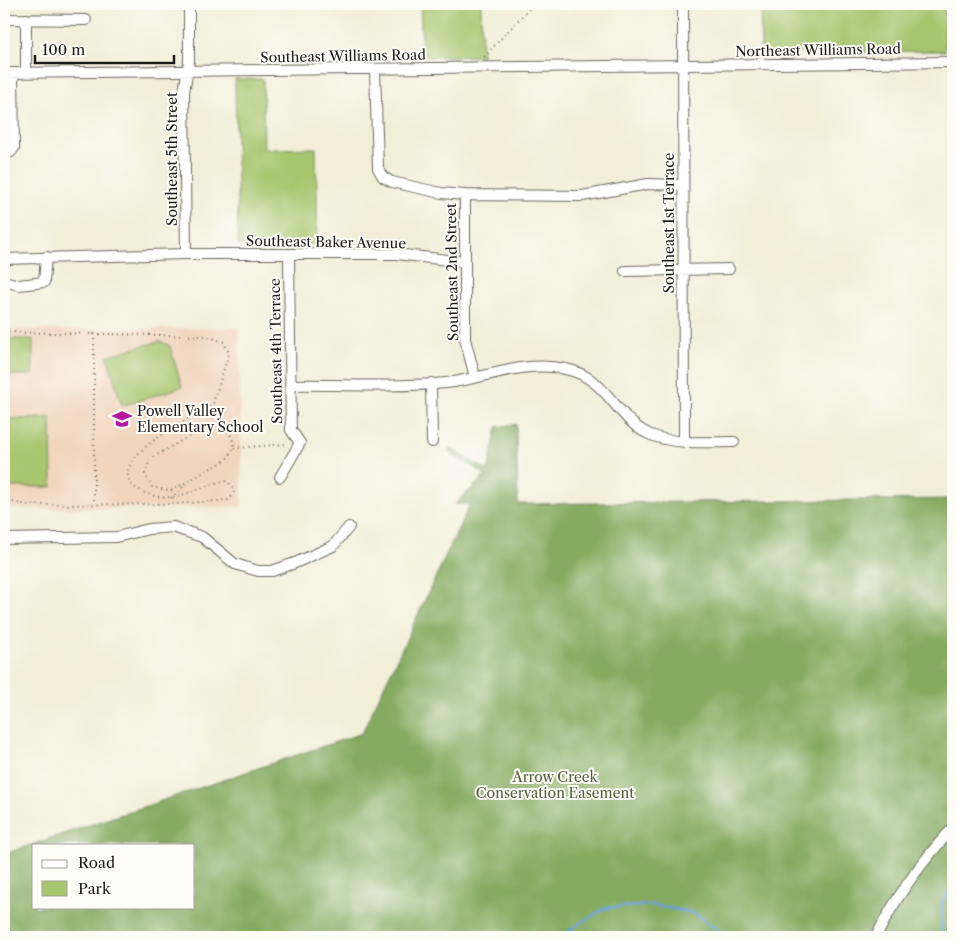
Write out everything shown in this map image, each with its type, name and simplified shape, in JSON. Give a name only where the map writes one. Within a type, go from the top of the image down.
[{"type":"street","name":"Southeast 5th Street","points":[[186,254],[184,92],[187,71],[188,4]]},
{"type":"street","name":"Southeast 1st Terrace","points":[[683,4],[684,442]]},
{"type":"street","points":[[4,19],[86,20]]},
{"type":"street","points":[[26,19],[26,72]]},
{"type":"street","name":"Northeast Williams Road","points":[[683,65],[953,62]]},
{"type":"street","name":"Southeast Williams Road","points":[[9,73],[683,65]]},
{"type":"street","points":[[375,69],[376,158],[378,168],[383,177],[392,182],[441,193],[465,196],[582,196],[648,184],[683,186]]},
{"type":"street","points":[[4,153],[11,152],[14,148],[9,73]]},
{"type":"street","name":"Southeast 2nd Street","points":[[465,196],[465,339],[475,377]]},
{"type":"street","name":"Southeast Baker Avenue","points":[[4,259],[186,254],[396,254],[465,262]]},
{"type":"street","name":"Southeast 4th Terrace","points":[[289,255],[291,430],[300,443]]},
{"type":"street","points":[[4,281],[20,285],[44,282],[46,257]]},
{"type":"street","points":[[625,271],[729,269]]},
{"type":"street","points":[[290,384],[431,383],[475,377],[512,368],[567,369],[591,379],[606,391],[632,423],[651,435],[684,442],[734,442]]},
{"type":"street","points":[[431,383],[432,442]]},
{"type":"street","points":[[280,476],[300,443]]},
{"type":"street","points":[[4,538],[116,537],[149,529],[173,527],[202,537],[235,564],[258,571],[272,571],[333,546],[349,527]]},
{"type":"street","points":[[876,937],[901,891],[953,828]]},
{"type":"path","points":[[484,68],[484,57],[533,4]]},
{"type":"path","points":[[4,332],[206,336],[224,342],[228,347],[228,360],[219,379],[213,403],[166,431],[137,455],[129,467],[128,476],[134,488],[143,493],[171,498],[182,496],[222,481],[228,481],[234,491],[228,500],[205,503],[26,505],[12,502],[4,497]]},
{"type":"path","points":[[94,334],[94,504]]},
{"type":"path","points":[[214,424],[227,429],[232,435],[234,448],[226,460],[170,491],[158,490],[148,481],[146,466],[156,454],[207,426],[214,424]]},
{"type":"path","points":[[234,448],[300,443]]},
{"type":"path","points":[[171,498],[188,481]]},
{"type":"shaded area","name":"Powell Valley Elementary School","points":[[239,328],[242,507],[4,509],[4,330]]},
{"type":"green space","points":[[420,4],[481,4],[482,56],[412,57],[420,54],[422,47]]},
{"type":"green space","points":[[760,4],[944,4],[945,51],[761,53]]},
{"type":"green space","points":[[235,79],[263,79],[264,149],[316,148],[318,244],[238,245]]},
{"type":"green space","points":[[4,339],[33,339],[33,375],[4,375]]},
{"type":"green space","points":[[160,341],[170,346],[182,387],[122,406],[107,356]]},
{"type":"green space","points":[[51,418],[52,487],[4,487],[4,419]]},
{"type":"green space","name":"Arrow Creek Conservation Easement","points":[[516,424],[518,504],[953,499],[953,937],[4,937],[4,854],[32,845],[32,908],[195,908],[195,844],[34,844],[362,733],[470,504],[455,504],[486,475],[448,452],[450,448],[488,471],[497,427]]},
{"type":"waterway","points":[[941,937],[942,902],[953,887]]},
{"type":"waterway","points":[[559,937],[605,908],[653,905],[694,913],[728,937]]},
{"type":"place","name":"Powell Valley Elementary School","points":[[122,419]]}]
